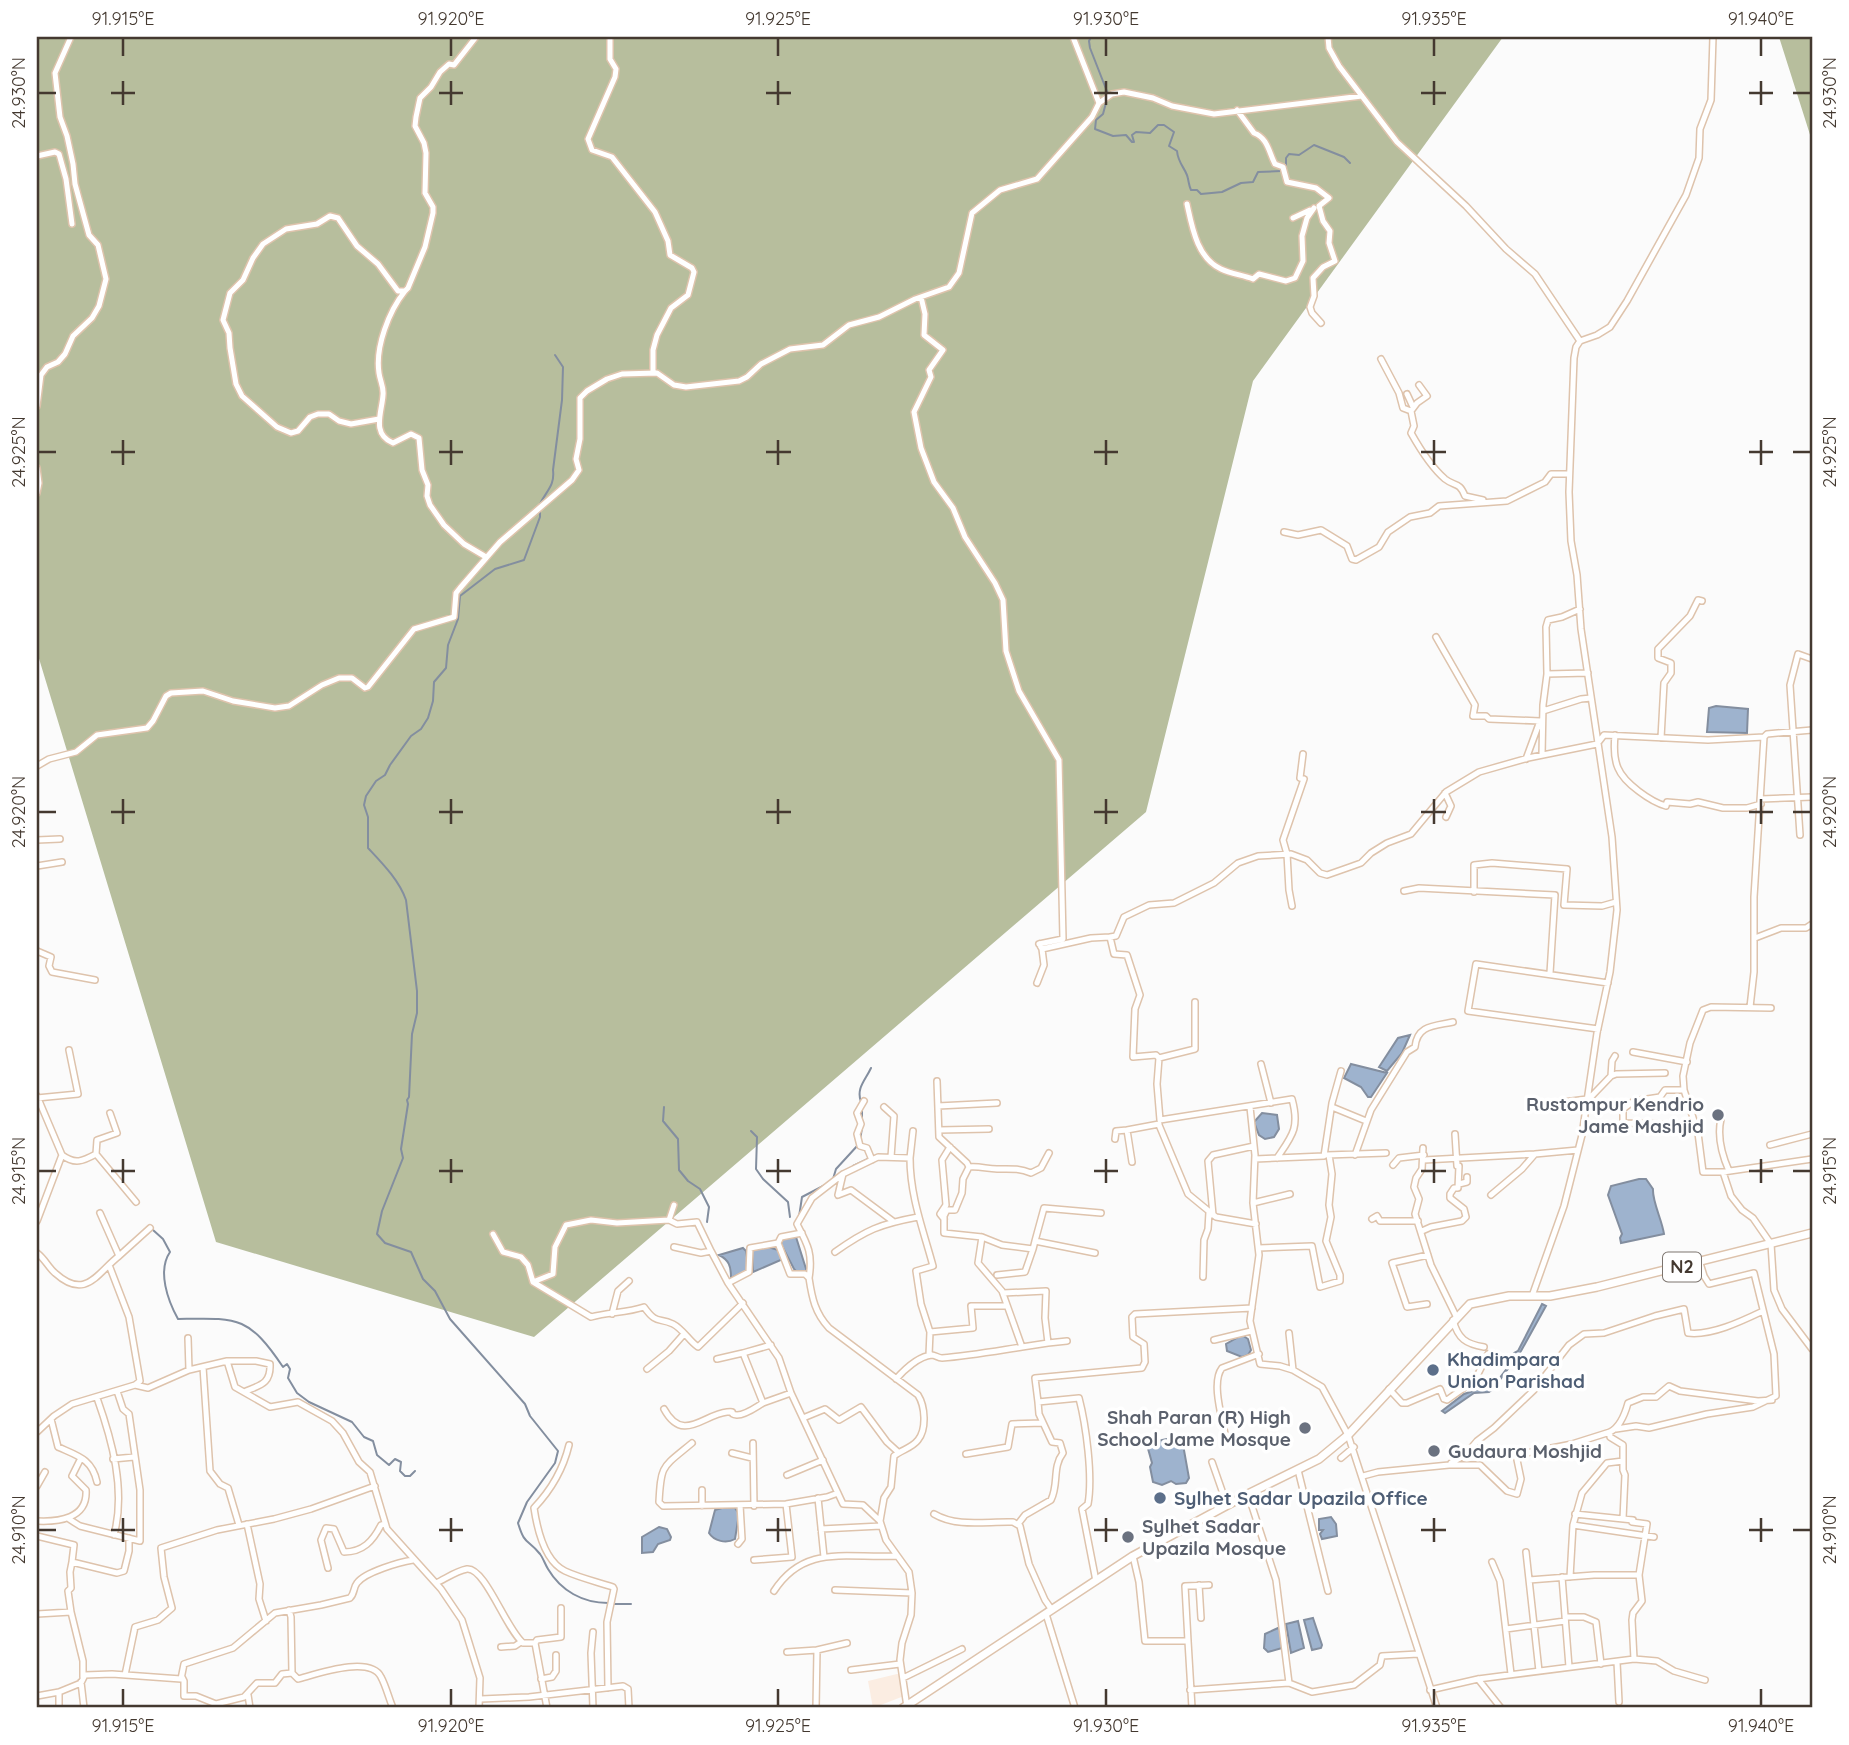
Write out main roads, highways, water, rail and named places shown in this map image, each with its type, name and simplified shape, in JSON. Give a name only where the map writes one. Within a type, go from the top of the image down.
[{"type":"highway","name":"N2","points":[[905,1707],[916,1705],[1133,1556],[1248,1493],[1319,1459],[1348,1435],[1454,1318],[1470,1304],[1509,1296],[1550,1296],[1700,1263],[1812,1233]]},
{"type":"water","points":[[1716,706],[1748,709],[1747,733],[1707,732],[1709,708]]},
{"type":"water","points":[[1410,1035],[1402,1053],[1387,1071],[1379,1067],[1398,1038]]},
{"type":"water","points":[[1351,1064],[1387,1073],[1371,1097],[1368,1097],[1361,1087],[1344,1078]]},
{"type":"water","points":[[1262,1113],[1277,1115],[1279,1129],[1274,1137],[1265,1139],[1259,1135],[1254,1122]]},
{"type":"water","points":[[1646,1179],[1653,1189],[1664,1234],[1621,1243],[1622,1234],[1608,1195],[1611,1186]]},
{"type":"water","points":[[796,1237],[807,1272],[797,1272],[794,1269],[781,1244],[783,1239]]},
{"type":"water","points":[[768,1247],[778,1250],[783,1259],[753,1272],[752,1250]]},
{"type":"water","points":[[743,1248],[746,1251],[749,1270],[731,1278],[729,1264],[719,1255]]},
{"type":"water","points":[[1542,1304],[1546,1306],[1521,1351],[1494,1388],[1489,1392],[1474,1393],[1445,1413],[1442,1411],[1464,1394],[1495,1384],[1515,1358],[1514,1353],[1518,1351]]},
{"type":"water","points":[[1242,1335],[1248,1339],[1251,1350],[1248,1355],[1242,1357],[1227,1351],[1226,1344]]},
{"type":"water","points":[[1176,1437],[1182,1439],[1189,1478],[1186,1483],[1176,1484],[1171,1481],[1162,1485],[1153,1482],[1147,1445]]},
{"type":"water","points":[[735,1508],[739,1514],[735,1539],[732,1541],[717,1540],[709,1533],[715,1510]]},
{"type":"water","points":[[1331,1517],[1336,1524],[1337,1536],[1322,1539],[1320,1534],[1323,1530],[1319,1530],[1319,1519]]},
{"type":"water","points":[[659,1527],[667,1529],[670,1540],[658,1544],[653,1552],[642,1553],[642,1537]]},
{"type":"water","points":[[1313,1618],[1322,1645],[1321,1648],[1312,1650],[1304,1620]]},
{"type":"water","points":[[1298,1621],[1304,1648],[1291,1653],[1286,1624]]},
{"type":"water","points":[[1278,1628],[1281,1631],[1282,1648],[1268,1652],[1264,1648],[1265,1634]]},
{"type":"waterway","points":[[1091,37],[1090,48],[1108,94]]},
{"type":"waterway","points":[[1107,99],[1103,114],[1096,120],[1095,129],[1113,136],[1126,135],[1134,142],[1132,135],[1136,132],[1150,133],[1158,125],[1164,125],[1174,132],[1169,146],[1177,151],[1191,190],[1197,190],[1201,194],[1222,192],[1241,183],[1253,182],[1258,172],[1281,171]]},
{"type":"waterway","points":[[1286,169],[1286,158],[1289,154],[1299,155],[1314,145],[1344,157],[1350,163]]},
{"type":"waterway","points":[[540,504],[553,480],[562,400],[563,367],[555,355]]},
{"type":"waterway","points":[[540,510],[540,517],[524,560],[495,569],[460,596],[458,619],[448,645],[446,668],[434,682],[433,701],[428,718],[421,729],[411,736],[385,775],[376,781],[366,796],[364,805],[368,817],[368,848],[395,879],[406,900],[417,991],[409,1097],[401,1149],[403,1158],[382,1211],[377,1234],[385,1243],[411,1252],[423,1279],[435,1291],[450,1319],[525,1404],[530,1416],[558,1451],[555,1463],[527,1502],[518,1523],[520,1530],[540,1554],[559,1584],[581,1598],[608,1603]]},
{"type":"waterway","points":[[861,1102],[860,1089],[871,1068]]},
{"type":"waterway","points":[[664,1107],[663,1121],[678,1139],[679,1170],[688,1181],[700,1189],[709,1207],[707,1222]]},
{"type":"waterway","points":[[862,1107],[862,1123]]},
{"type":"waterway","points":[[860,1140],[862,1128]]},
{"type":"waterway","points":[[751,1131],[757,1137],[756,1169],[788,1202],[790,1217]]},
{"type":"waterway","points":[[833,1179],[836,1169],[858,1145]]},
{"type":"waterway","points":[[853,1166],[870,1158]]},
{"type":"waterway","points":[[799,1217],[802,1197],[825,1185]]},
{"type":"waterway","points":[[153,1230],[163,1239],[170,1252],[164,1268],[165,1286],[178,1319],[228,1320],[250,1329],[260,1337],[283,1367],[287,1364],[290,1369],[288,1378],[297,1393],[309,1402],[352,1422],[364,1437],[373,1441],[377,1455],[389,1465],[395,1459],[401,1462],[400,1471],[405,1476],[410,1476],[415,1471]]},
{"type":"waterway","points":[[614,1604],[631,1604]]},
{"type":"place","name":"Rustompur Kendrio Jame Mashjid","points":[[1718,1115]]},
{"type":"place","name":"Khadimpara Union Parishad","points":[[1433,1370]]},
{"type":"place","name":"Shah Paran (R) High School Jame Mosque","points":[[1305,1428]]},
{"type":"place","name":"Gudaura Moshjid","points":[[1434,1451]]},
{"type":"place","name":"Sylhet Sadar Upazila Office","points":[[1160,1498]]},
{"type":"place","name":"Sylhet Sadar Upazila Mosque","points":[[1128,1537]]}]
